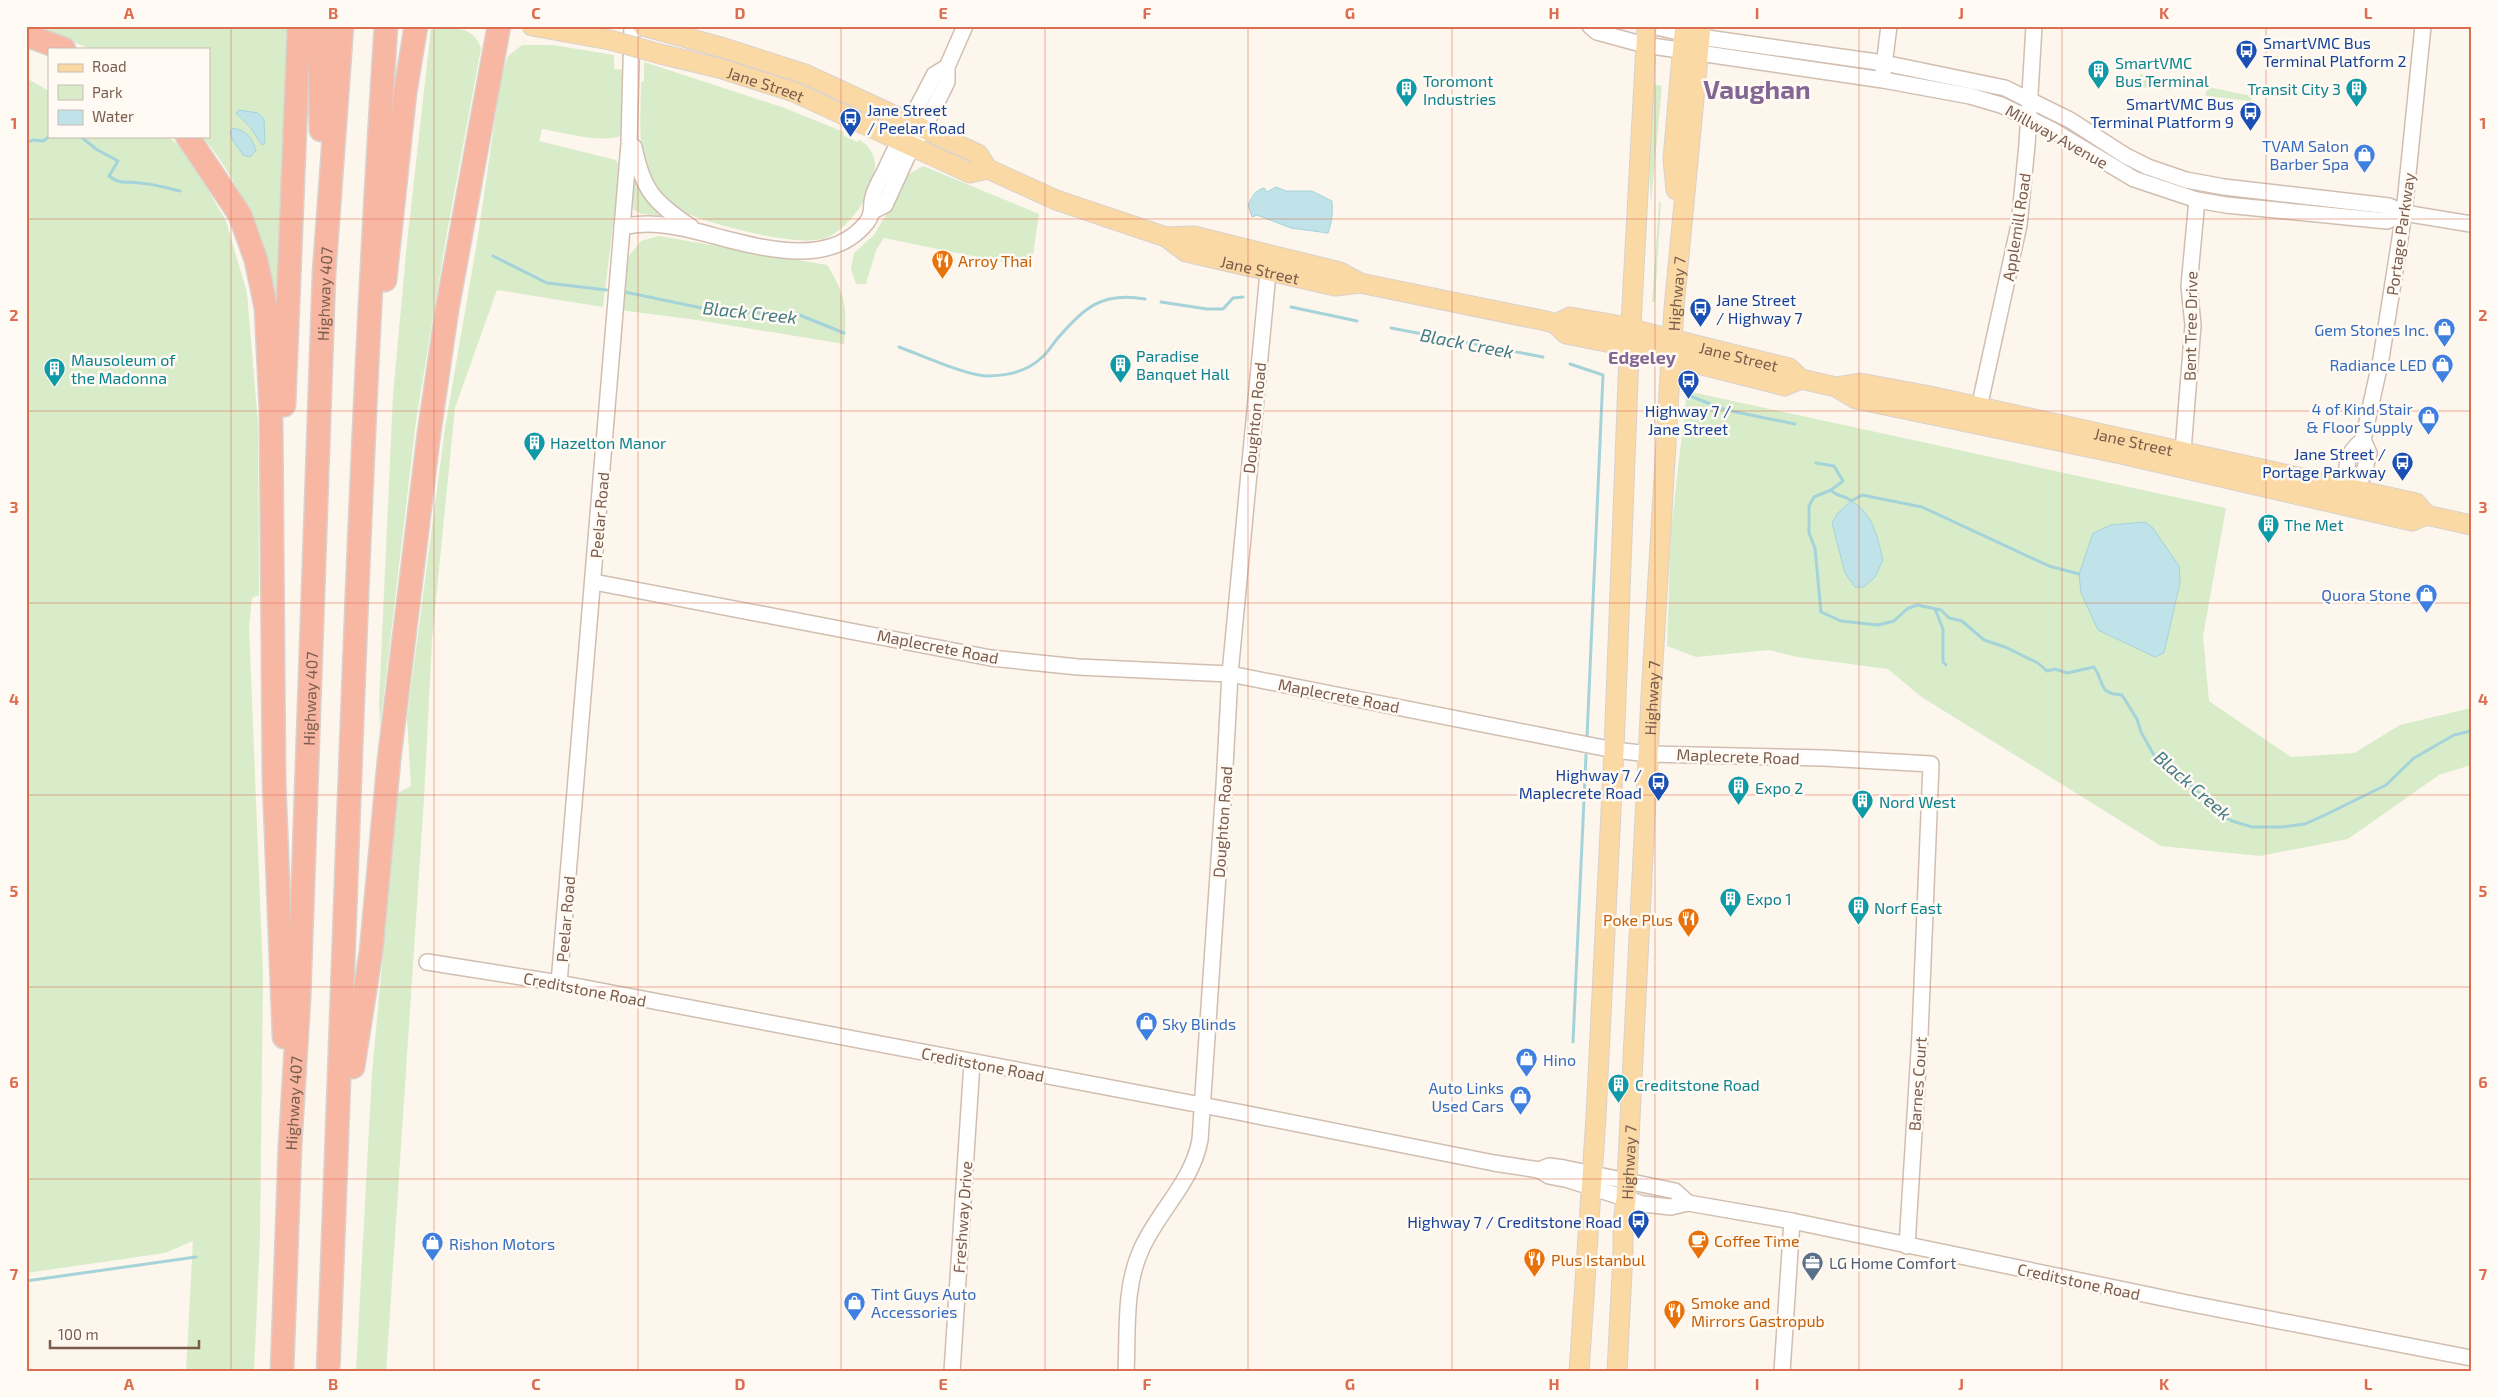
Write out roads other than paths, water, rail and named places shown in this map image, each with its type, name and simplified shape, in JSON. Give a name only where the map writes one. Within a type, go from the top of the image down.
[{"type":"highway","points":[[274,605],[280,509],[299,26]]},
{"type":"highway","points":[[319,26],[324,274]]},
{"type":"highway","name":"Highway 407","points":[[282,1372],[290,1146],[299,998],[324,274],[342,26]]},
{"type":"highway","points":[[328,1372],[362,482],[376,172],[386,26]]},
{"type":"highway","points":[[362,482],[406,93],[416,26]]},
{"type":"highway","points":[[335,1187],[371,952],[389,760],[447,310],[499,26]]},
{"type":"highway","points":[[26,35],[61,48]]},
{"type":"highway","points":[[188,138],[240,215],[256,260],[266,308],[271,410],[274,780],[290,1146]]},
{"type":"main road","name":"Jane Street","points":[[532,26],[610,40],[719,68],[794,92],[970,173],[988,169]]},
{"type":"main road","name":"Jane Street","points":[[643,26],[666,31],[805,74],[978,154],[988,169],[1056,200],[1166,236],[1194,236],[1269,263],[1340,272],[1360,283],[1556,324],[1570,317],[1632,338],[1672,357],[1785,386],[1801,379]]},
{"type":"main road","points":[[1579,1372],[1614,750],[1646,35]]},
{"type":"main road","name":"Highway 7","points":[[1617,1372],[1623,1254],[1622,1224],[1627,1190],[1649,754],[1673,338],[1693,40]]},
{"type":"main road","name":"Jane Street","points":[[1632,338],[1673,338],[1789,368],[1801,379],[1836,387],[1860,383],[1977,416],[2349,497]]},
{"type":"main road","name":"Jane Street","points":[[1977,416],[2183,451],[2349,497],[2412,521],[2426,515],[2471,525]]},
{"type":"street","points":[[632,26],[629,128],[639,174],[658,203],[694,229]]},
{"type":"street","points":[[622,227],[643,224],[694,229],[722,238],[769,247],[812,252],[826,249],[852,237],[868,221],[873,211],[872,198],[917,127],[934,75],[947,67],[965,26]]},
{"type":"street","name":"Millway Avenue","points":[[1590,26],[1597,32],[1693,40],[1884,63],[2005,88],[2030,102],[2070,120],[2126,156],[2148,167],[2186,180],[2224,187],[2389,206],[2404,214],[2471,224]]},
{"type":"street","name":"Millway Avenue","points":[[1652,26],[1693,40],[1883,80],[1970,96],[2001,105],[2028,118],[2134,179],[2196,200],[2235,206],[2387,221],[2404,214]]},
{"type":"street","points":[[1883,80],[1889,26]]},
{"type":"street","name":"Applemill Road","points":[[1977,416],[2019,225],[2030,102],[2034,26]]},
{"type":"street","name":"Portage Parkway","points":[[2349,497],[2346,472],[2351,450],[2363,440],[2381,359],[2404,214],[2423,26]]},
{"type":"street","name":"Peelar Road","points":[[559,983],[594,582],[629,128]]},
{"type":"street","name":"Bent Tree Drive","points":[[2183,451],[2193,325],[2189,286],[2196,200]]},
{"type":"street","name":"Doughton Road","points":[[1126,1372],[1129,1299],[1138,1256],[1155,1222],[1179,1191],[1194,1164],[1200,1140],[1230,674],[1269,263]]},
{"type":"street","name":"Maplecrete Road","points":[[594,582],[991,658],[1078,667],[1230,674],[1430,712],[1554,740],[1614,750],[1649,754],[1824,758],[1931,764],[1924,921]]},
{"type":"street","name":"Barnes Court","points":[[1907,1246],[1920,1035],[1924,921]]},
{"type":"street","name":"Creditstone Road","points":[[427,962],[559,983],[1494,1163],[1539,1170],[1549,1166],[1627,1190],[1671,1207],[1688,1203],[1792,1221],[1907,1246],[2471,1358]]},
{"type":"street","name":"Freshway Drive","points":[[952,1372],[972,1062]]},
{"type":"street","points":[[1782,1372],[1792,1221]]},
{"type":"water","points":[[239,110],[258,113],[264,119],[265,143],[262,145],[250,127],[236,113]]},
{"type":"water","points":[[233,128],[242,131],[251,138],[256,151],[250,157],[243,155],[232,139],[230,132]]},
{"type":"water","points":[[1276,187],[1286,191],[1312,191],[1332,201],[1332,217],[1328,233],[1291,228],[1257,215],[1252,217],[1248,205],[1254,194],[1264,188],[1267,192]]},
{"type":"water","points":[[1851,501],[1864,512],[1873,526],[1883,560],[1875,577],[1864,587],[1855,587],[1845,573],[1832,523],[1838,513]]},
{"type":"water","points":[[2145,522],[2153,528],[2179,566],[2180,583],[2164,653],[2155,657],[2098,630],[2081,593],[2079,574],[2093,533],[2111,525]]},
{"type":"waterway","name":"Black Creek","points":[[26,142],[34,140],[43,141],[48,138]]},
{"type":"waterway","name":"Black Creek","points":[[82,138],[96,149],[118,161],[109,176],[113,179],[120,182],[150,184],[180,191]]},
{"type":"waterway","name":"Black Creek","points":[[493,256],[547,283],[607,290]]},
{"type":"waterway","name":"Black Creek","points":[[625,292],[716,311],[797,314],[844,333]]},
{"type":"waterway","name":"Black Creek","points":[[1161,302],[1207,309],[1223,309],[1233,298],[1243,297]]},
{"type":"waterway","name":"Black Creek","points":[[899,347],[977,375],[1008,374],[1028,367],[1045,355],[1076,319],[1095,304],[1117,298],[1145,299]]},
{"type":"waterway","name":"Black Creek","points":[[1291,307],[1357,321]]},
{"type":"waterway","name":"Black Creek","points":[[1391,328],[1543,357]]},
{"type":"waterway","points":[[1570,364],[1603,375],[1587,737]]},
{"type":"waterway","name":"Black Creek","points":[[1690,396],[1726,410],[1795,424]]},
{"type":"waterway","name":"Black Creek","points":[[1816,463],[1834,466],[1843,481],[1831,490],[1814,497],[1809,506],[1809,533],[1815,548],[1821,612],[1841,621],[1878,625],[1894,621],[1907,609],[1917,605],[1941,610],[1949,618],[1962,621],[1984,640],[2005,647],[2038,663],[2047,671],[2055,669],[2067,673],[2094,667],[2105,690],[2122,695],[2137,719],[2141,732],[2155,757],[2168,770],[2191,785],[2220,814],[2232,821],[2252,827],[2282,827],[2305,824],[2386,785],[2414,758],[2454,735],[2471,731]]},
{"type":"waterway","points":[[1832,491],[1851,501],[1862,495],[1922,507],[2049,566],[2079,574]]},
{"type":"waterway","points":[[1935,609],[1943,629],[1943,662],[1946,665]]},
{"type":"waterway","points":[[1573,1042],[1586,755]]},
{"type":"waterway","points":[[26,1281],[196,1257]]},
{"type":"place","name":"SmartVMC Bus Terminal Platform 2","points":[[2247,70]]},
{"type":"place","name":"SmartVMC Bus Terminal","points":[[2099,90]]},
{"type":"place","name":"Transit City 3","points":[[2357,107]]},
{"type":"place","name":"Toromont Industries","points":[[1407,108]]},
{"type":"place","name":"SmartVMC Bus Terminal Platform 9","points":[[2250,131]]},
{"type":"place","name":"Jane Street / Peelar Road","points":[[851,137]]},
{"type":"place","name":"TVAM Salon Barber Spa","points":[[2365,173]]},
{"type":"place","name":"Arroy Thai","points":[[942,279]]},
{"type":"place","name":"Jane Street / Highway 7","points":[[1700,327]]},
{"type":"place","name":"Gem Stones Inc.","points":[[2445,348]]},
{"type":"place","name":"Paradise Banquet Hall","points":[[1120,383]]},
{"type":"place","name":"Radiance LED","points":[[2443,383]]},
{"type":"place","name":"Mausoleum of the Madonna","points":[[55,387]]},
{"type":"place","name":"Highway 7 / Jane Street","points":[[1688,400]]},
{"type":"place","name":"4 of Kind Stair & Floor Supply","points":[[2429,436]]},
{"type":"place","name":"Hazelton Manor","points":[[534,461]]},
{"type":"place","name":"Jane Street / Portage Parkway","points":[[2402,481]]},
{"type":"place","name":"The Met","points":[[2268,543]]},
{"type":"place","name":"Quora Stone","points":[[2427,613]]},
{"type":"place","name":"Highway 7 / Maplecrete Road","points":[[1658,802]]},
{"type":"place","name":"Expo 2","points":[[1739,806]]},
{"type":"place","name":"Nord West","points":[[1863,820]]},
{"type":"place","name":"Expo 1","points":[[1730,917]]},
{"type":"place","name":"Norf East","points":[[1858,926]]},
{"type":"place","name":"Poke Plus","points":[[1689,938]]},
{"type":"place","name":"Sky Blinds","points":[[1146,1042]]},
{"type":"place","name":"Hino","points":[[1527,1078]]},
{"type":"place","name":"Creditstone Road","points":[[1619,1103]]},
{"type":"place","name":"Auto Links Used Cars","points":[[1520,1115]]},
{"type":"place","name":"Highway 7 / Creditstone Road","points":[[1638,1240]]},
{"type":"place","name":"Coffee Time","points":[[1698,1259]]},
{"type":"place","name":"Rishon Motors","points":[[433,1262]]},
{"type":"place","name":"Plus Istanbul","points":[[1535,1278]]},
{"type":"place","name":"LG Home Comfort","points":[[1813,1281]]},
{"type":"place","name":"Tint Guys Auto Accessories","points":[[855,1321]]},
{"type":"place","name":"Smoke and Mirrors Gastropub","points":[[1675,1330]]},
{"type":"district","name":"Vaughan","points":[[1757,88]]},
{"type":"district","name":"Edgeley","points":[[1642,357]]}]
